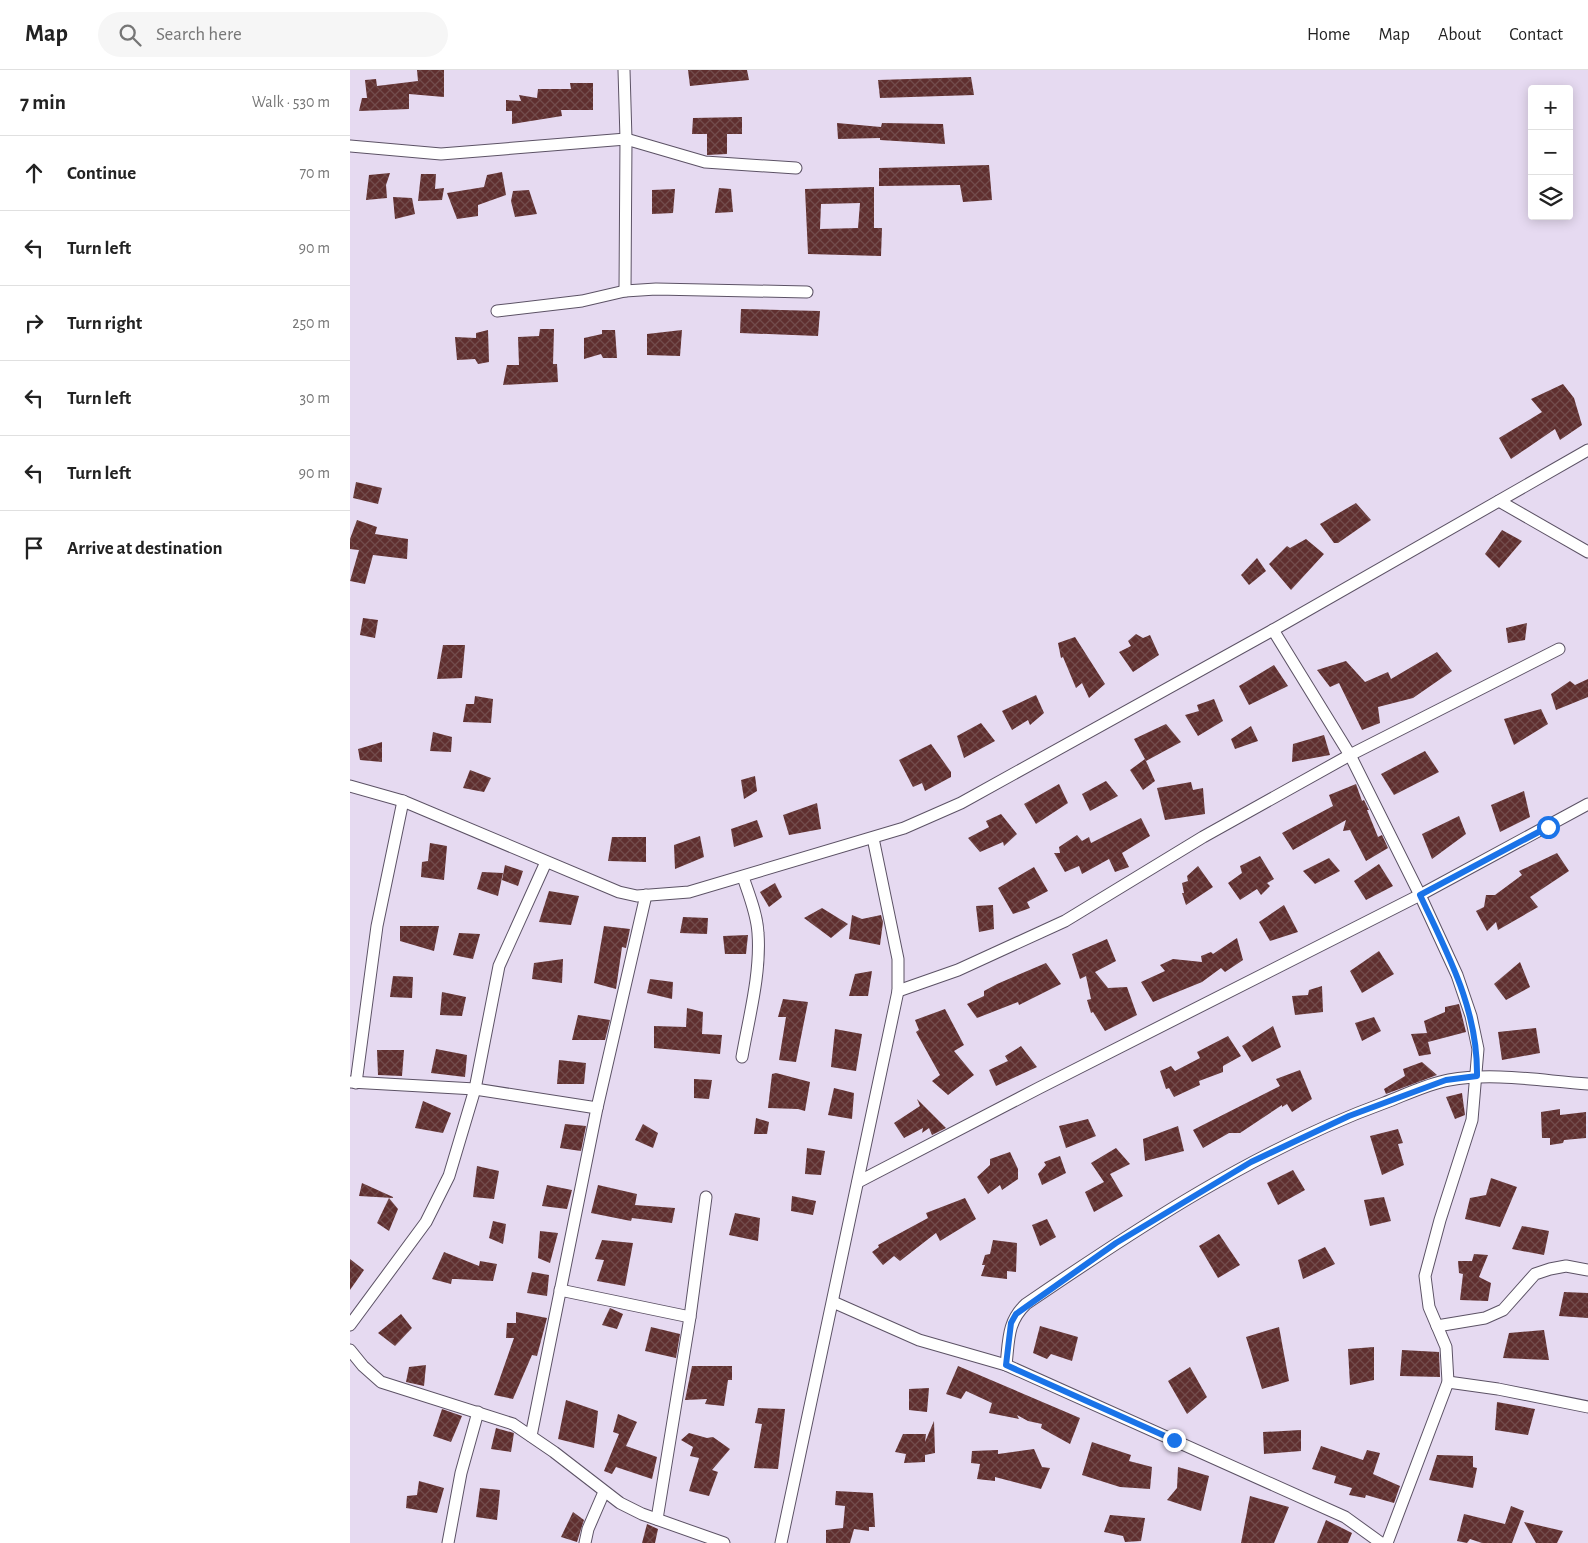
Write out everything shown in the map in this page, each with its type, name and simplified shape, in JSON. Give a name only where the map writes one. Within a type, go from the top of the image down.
[{"type":"street","points":[[624,70],[626,139],[625,292]]},
{"type":"street","points":[[350,146],[441,154],[626,139],[705,162],[796,168]]},
{"type":"street","points":[[497,311],[582,301],[625,292],[656,290],[807,292]]},
{"type":"street","points":[[350,786],[403,801],[619,892],[646,895],[689,892],[904,828],[961,803],[1273,630],[1588,450]]},
{"type":"street","points":[[1498,501],[1588,552]]},
{"type":"street","points":[[1273,630],[1350,754],[1420,895],[1457,975],[1472,1016],[1478,1049],[1472,1120],[1440,1220],[1425,1276],[1428,1307],[1446,1347],[1448,1382],[1387,1543]]},
{"type":"street","points":[[898,991],[958,970],[1065,921],[1203,837],[1350,754],[1559,649]]},
{"type":"street","points":[[403,801],[376,926],[353,1082],[475,1089],[597,1108]]},
{"type":"street","points":[[858,1182],[1420,895],[1588,804]]},
{"type":"street","points":[[781,1543],[898,991],[898,959],[873,838]]},
{"type":"street","points":[[350,1325],[426,1222],[449,1176],[475,1089],[499,966],[546,862]]},
{"type":"street","points":[[742,1057],[758,962],[758,933],[743,876]]},
{"type":"street","points":[[531,1436],[597,1108],[646,895]]},
{"type":"street","points":[[1006,1365],[1011,1323],[1016,1314],[1116,1243],[1251,1162],[1349,1116],[1446,1080],[1477,1076],[1588,1084]]},
{"type":"street","points":[[658,1519],[690,1317],[706,1197]]},
{"type":"street","points":[[1437,1326],[1485,1318],[1503,1310],[1535,1274],[1542,1271],[1566,1266],[1588,1270]]},
{"type":"street","points":[[560,1290],[690,1317]]},
{"type":"street","points":[[833,1302],[919,1340],[1006,1365],[1345,1517],[1381,1543]]},
{"type":"street","points":[[350,1350],[363,1366],[381,1382],[513,1424],[620,1503],[716,1541]]},
{"type":"street","points":[[1448,1382],[1498,1389],[1588,1407]]},
{"type":"street","points":[[448,1543],[461,1473],[478,1412]]},
{"type":"street","points":[[585,1543],[588,1528],[604,1492]]},
{"type":"building","points":[[417,70],[444,70],[444,97],[409,94],[409,109],[359,111],[362,98],[367,98],[365,80],[376,79],[377,86],[418,81]]},
{"type":"building","points":[[688,70],[747,70],[749,80],[690,86]]},
{"type":"building","points":[[971,77],[974,95],[880,98],[878,80]]},
{"type":"building","points":[[570,83],[593,83],[593,110],[561,110],[562,116],[512,124],[512,111],[506,111],[506,100],[521,101],[519,95],[537,98],[538,89],[571,89]]},
{"type":"building","points":[[742,117],[742,134],[727,134],[727,154],[707,155],[707,134],[692,134],[693,118]]},
{"type":"building","points":[[837,123],[881,127],[882,123],[943,124],[945,144],[880,140],[880,138],[838,139]]},
{"type":"building","points":[[989,165],[992,200],[963,202],[960,185],[879,186],[879,168]]},
{"type":"building","points":[[502,172],[506,195],[478,205],[478,216],[457,219],[447,193],[484,187],[487,175]]},
{"type":"building","points":[[390,173],[386,185],[387,198],[366,200],[369,175]]},
{"type":"building","points":[[421,174],[436,174],[435,189],[444,188],[442,200],[418,201]]},
{"type":"building","points":[[874,187],[874,228],[882,228],[881,256],[808,254],[805,189]],"holes":[[[860,203],[858,228],[820,229],[821,204]]]},
{"type":"building","points":[[719,188],[731,189],[733,212],[715,213]]},
{"type":"building","points":[[675,189],[673,213],[652,214],[652,190]]},
{"type":"building","points":[[529,190],[537,214],[515,217],[511,201],[513,191]]},
{"type":"building","points":[[393,197],[412,198],[415,214],[395,219]]},
{"type":"building","points":[[741,309],[820,311],[818,336],[740,333]]},
{"type":"building","points":[[540,329],[554,329],[553,364],[557,364],[558,382],[503,385],[507,365],[519,365],[518,337],[539,336]]},
{"type":"building","points":[[488,330],[489,362],[478,364],[475,359],[457,360],[455,337],[476,338],[476,333]]},
{"type":"building","points":[[602,330],[615,330],[617,358],[603,358],[601,354],[584,359],[584,338],[602,334]]},
{"type":"building","points":[[682,330],[680,356],[647,355],[647,334]]},
{"type":"building","points":[[1563,384],[1574,398],[1582,425],[1560,440],[1555,429],[1511,459],[1499,438],[1542,412],[1531,399]]},
{"type":"building","points":[[356,482],[382,488],[378,504],[353,498]]},
{"type":"building","points":[[1356,503],[1371,520],[1338,543],[1334,543],[1320,524]]},
{"type":"building","points":[[357,520],[377,527],[375,534],[408,539],[407,559],[373,555],[365,584],[350,581],[359,550],[350,549],[350,539]]},
{"type":"building","points":[[1502,530],[1522,541],[1499,568],[1485,554]]},
{"type":"building","points":[[1306,539],[1324,554],[1291,590],[1269,564],[1287,546],[1290,548]]},
{"type":"building","points":[[1257,558],[1266,571],[1249,585],[1241,575]]},
{"type":"building","points":[[363,618],[378,620],[375,638],[360,635]]},
{"type":"building","points":[[1527,623],[1525,640],[1508,643],[1506,628]]},
{"type":"building","points":[[1136,634],[1143,638],[1150,635],[1159,655],[1133,672],[1119,652],[1131,646],[1128,641]]},
{"type":"building","points":[[1075,637],[1105,684],[1089,698],[1082,683],[1076,688],[1063,657],[1061,658],[1058,643]]},
{"type":"building","points":[[443,645],[465,645],[462,678],[437,679]]},
{"type":"building","points":[[1437,652],[1452,671],[1413,698],[1378,707],[1380,723],[1362,730],[1339,683],[1330,687],[1317,670],[1346,661],[1365,682],[1388,672],[1391,679]]},
{"type":"building","points":[[1274,665],[1288,686],[1249,705],[1239,686]]},
{"type":"building","points":[[1588,679],[1588,697],[1556,710],[1551,694],[1570,681],[1575,685]]},
{"type":"building","points":[[1036,695],[1044,713],[1030,725],[1028,720],[1012,730],[1002,711]]},
{"type":"building","points":[[475,696],[493,699],[491,723],[463,722],[466,704],[474,704]]},
{"type":"building","points":[[1214,699],[1223,721],[1198,736],[1185,715],[1199,711],[1197,705]]},
{"type":"building","points":[[1541,709],[1548,724],[1514,745],[1504,719]]},
{"type":"building","points":[[981,723],[995,741],[964,758],[957,736]]},
{"type":"building","points":[[1166,724],[1181,742],[1146,761],[1134,739]]},
{"type":"building","points":[[1251,726],[1258,741],[1235,749],[1231,739]]},
{"type":"building","points":[[433,732],[452,737],[451,752],[430,751]]},
{"type":"building","points":[[1324,735],[1330,755],[1292,762],[1293,744]]},
{"type":"building","points":[[382,742],[382,762],[360,760],[358,749]]},
{"type":"building","points":[[931,744],[951,772],[951,777],[925,791],[922,783],[913,787],[899,760]]},
{"type":"building","points":[[1425,751],[1439,772],[1394,795],[1381,774]]},
{"type":"building","points":[[1145,759],[1155,781],[1143,790],[1130,770]]},
{"type":"building","points":[[470,770],[491,778],[484,792],[463,788]]},
{"type":"building","points":[[755,776],[757,791],[744,799],[741,780]]},
{"type":"building","points":[[1106,781],[1118,796],[1090,811],[1082,794]]},
{"type":"building","points":[[1191,782],[1193,790],[1203,788],[1205,814],[1165,820],[1157,788]]},
{"type":"building","points":[[1059,784],[1068,803],[1036,824],[1024,804]]},
{"type":"building","points":[[1356,784],[1362,801],[1364,800],[1369,810],[1367,810],[1378,837],[1382,835],[1388,848],[1366,861],[1350,830],[1343,831],[1346,820],[1293,850],[1282,833],[1333,806],[1329,795]]},
{"type":"building","points":[[1524,791],[1530,817],[1500,832],[1491,805]]},
{"type":"building","points":[[817,803],[821,829],[789,835],[783,815]]},
{"type":"building","points":[[1001,814],[1017,834],[1004,846],[1003,842],[980,852],[968,838],[989,827],[986,821]]},
{"type":"building","points":[[1459,816],[1466,834],[1432,859],[1422,834]]},
{"type":"building","points":[[1141,818],[1150,836],[1122,853],[1129,867],[1115,872],[1109,859],[1082,874],[1079,866],[1065,872],[1054,853],[1060,853],[1059,847],[1077,835],[1082,841],[1089,837],[1091,843]]},
{"type":"building","points":[[757,820],[763,837],[734,847],[731,829]]},
{"type":"building","points":[[700,836],[704,857],[675,869],[674,845]]},
{"type":"building","points":[[612,837],[646,837],[646,862],[608,861]]},
{"type":"building","points":[[430,843],[447,846],[444,880],[421,877],[422,862],[428,861]]},
{"type":"building","points":[[1557,853],[1569,871],[1530,897],[1538,907],[1498,930],[1496,922],[1487,931],[1476,911],[1484,907],[1486,895],[1495,895],[1522,875],[1519,871]]},
{"type":"building","points":[[1260,856],[1274,879],[1267,883],[1270,886],[1261,895],[1257,889],[1240,900],[1228,883],[1242,873],[1240,866]]},
{"type":"building","points":[[1329,858],[1340,871],[1315,884],[1303,871]]},
{"type":"building","points":[[1379,864],[1393,886],[1366,900],[1354,881]]},
{"type":"building","points":[[505,865],[523,871],[518,886],[502,880]]},
{"type":"building","points":[[1198,866],[1213,887],[1186,905],[1182,893],[1184,893],[1182,883],[1188,881],[1187,876]]},
{"type":"building","points":[[1034,867],[1048,891],[1027,902],[1030,908],[1013,914],[998,888]]},
{"type":"building","points":[[482,872],[503,873],[498,896],[477,889]]},
{"type":"building","points":[[775,883],[782,897],[769,907],[760,892]]},
{"type":"building","points":[[549,891],[579,896],[571,925],[539,922]]},
{"type":"building","points":[[993,905],[994,929],[979,932],[976,906]]},
{"type":"building","points":[[1284,905],[1298,932],[1270,941],[1259,922]]},
{"type":"building","points":[[822,908],[848,924],[831,938],[804,918]]},
{"type":"building","points":[[852,915],[862,919],[881,915],[883,922],[880,945],[849,939]]},
{"type":"building","points":[[683,917],[708,918],[707,934],[680,933]]},
{"type":"building","points":[[400,926],[439,926],[434,951],[400,941]]},
{"type":"building","points":[[604,926],[630,929],[626,948],[622,947],[616,989],[594,983]]},
{"type":"building","points":[[459,933],[480,934],[473,959],[453,955]]},
{"type":"building","points":[[748,935],[746,954],[725,954],[723,936]]},
{"type":"building","points":[[1237,938],[1243,960],[1225,972],[1221,968],[1202,982],[1153,1002],[1141,982],[1165,971],[1160,965],[1173,959],[1202,962],[1201,956],[1211,952],[1213,954]]},
{"type":"building","points":[[1107,939],[1116,961],[1095,972],[1108,988],[1127,987],[1137,1015],[1105,1031],[1093,1012],[1091,1013],[1087,1000],[1091,999],[1086,976],[1080,979],[1072,954]]},
{"type":"building","points":[[1379,951],[1394,974],[1362,993],[1350,971]]},
{"type":"building","points":[[563,959],[562,983],[532,979],[534,963]]},
{"type":"building","points":[[1520,962],[1530,987],[1506,1000],[1494,984]]},
{"type":"building","points":[[1046,963],[1061,984],[1019,1005],[1018,1002],[977,1018],[967,1004],[984,996],[984,991],[997,984]]},
{"type":"building","points":[[872,971],[868,996],[849,996],[855,974]]},
{"type":"building","points":[[393,976],[413,977],[412,998],[390,997]]},
{"type":"building","points":[[650,979],[673,982],[672,999],[647,993]]},
{"type":"building","points":[[1322,986],[1323,1012],[1295,1015],[1292,996],[1308,995],[1309,990]]},
{"type":"building","points":[[442,992],[466,997],[462,1016],[440,1015]]},
{"type":"building","points":[[783,999],[808,1002],[796,1062],[779,1060],[786,1017],[778,1017]]},
{"type":"building","points":[[1459,1004],[1466,1032],[1428,1042],[1431,1054],[1419,1056],[1411,1034],[1427,1033],[1424,1021],[1445,1012],[1445,1007]]},
{"type":"building","points":[[687,1008],[703,1012],[702,1034],[722,1035],[720,1054],[654,1048],[654,1026],[686,1027]]},
{"type":"building","points":[[945,1009],[964,1045],[954,1051],[974,1075],[948,1095],[932,1081],[940,1075],[916,1032],[919,1030],[915,1020]]},
{"type":"building","points":[[578,1015],[610,1020],[605,1040],[572,1040]]},
{"type":"building","points":[[1374,1017],[1381,1031],[1362,1041],[1355,1023]]},
{"type":"building","points":[[1273,1026],[1281,1047],[1252,1062],[1242,1046]]},
{"type":"building","points":[[1536,1028],[1540,1053],[1502,1060],[1498,1032]]},
{"type":"building","points":[[835,1029],[862,1034],[856,1071],[831,1067]]},
{"type":"building","points":[[1228,1036],[1241,1056],[1223,1066],[1223,1072],[1199,1081],[1200,1085],[1174,1097],[1169,1088],[1166,1089],[1160,1071],[1171,1066],[1175,1071],[1200,1058],[1197,1052]]},
{"type":"building","points":[[1021,1046],[1037,1067],[996,1086],[989,1070],[1008,1061],[1005,1056]]},
{"type":"building","points":[[436,1049],[467,1055],[465,1077],[431,1073]]},
{"type":"building","points":[[377,1050],[404,1050],[402,1076],[378,1075]]},
{"type":"building","points":[[559,1060],[586,1063],[584,1084],[557,1084]]},
{"type":"building","points":[[1422,1062],[1437,1075],[1386,1094],[1384,1089],[1405,1076],[1403,1069]]},
{"type":"building","points":[[1300,1070],[1312,1099],[1292,1112],[1287,1104],[1282,1107],[1282,1105],[1240,1133],[1229,1133],[1203,1148],[1193,1130],[1280,1086],[1276,1079]]},
{"type":"building","points":[[776,1073],[810,1082],[805,1111],[768,1108],[772,1074]]},
{"type":"building","points":[[694,1079],[712,1080],[709,1099],[694,1098]]},
{"type":"building","points":[[834,1088],[854,1093],[852,1119],[828,1115]]},
{"type":"building","points":[[1462,1093],[1465,1115],[1455,1119],[1446,1097]]},
{"type":"building","points":[[917,1099],[946,1128],[932,1135],[929,1128],[922,1133],[923,1128],[904,1138],[894,1123],[920,1106]]},
{"type":"building","points":[[423,1101],[451,1113],[443,1133],[415,1128]]},
{"type":"building","points":[[1560,1109],[1560,1115],[1586,1112],[1586,1138],[1564,1140],[1563,1143],[1550,1145],[1550,1138],[1542,1138],[1541,1112]]},
{"type":"building","points":[[756,1118],[769,1122],[767,1134],[754,1134]]},
{"type":"building","points":[[1088,1119],[1096,1136],[1066,1148],[1059,1126]]},
{"type":"building","points":[[565,1124],[586,1126],[581,1151],[560,1148]]},
{"type":"building","points":[[643,1124],[658,1133],[653,1148],[635,1140]]},
{"type":"building","points":[[1178,1126],[1184,1151],[1145,1161],[1143,1139]]},
{"type":"building","points":[[1398,1129],[1403,1143],[1398,1144],[1404,1165],[1382,1175],[1370,1136]]},
{"type":"building","points":[[807,1148],[825,1151],[821,1175],[805,1174]]},
{"type":"building","points":[[1116,1148],[1130,1164],[1110,1174],[1123,1196],[1094,1212],[1085,1192],[1104,1182],[1091,1163]]},
{"type":"building","points":[[1010,1152],[1018,1169],[1018,1179],[1002,1190],[1000,1185],[988,1194],[977,1177],[990,1165],[990,1159]]},
{"type":"building","points":[[1060,1156],[1066,1173],[1042,1185],[1038,1174],[1046,1165],[1044,1162]]},
{"type":"building","points":[[477,1166],[499,1171],[494,1199],[473,1197]]},
{"type":"building","points":[[1293,1170],[1305,1190],[1278,1205],[1267,1183]]},
{"type":"building","points":[[1491,1178],[1517,1187],[1500,1227],[1465,1219],[1470,1198],[1486,1195]]},
{"type":"building","points":[[362,1183],[393,1197],[393,1198],[359,1196]]},
{"type":"building","points":[[547,1185],[572,1190],[567,1209],[542,1206]]},
{"type":"building","points":[[598,1185],[637,1194],[635,1205],[675,1208],[672,1223],[632,1218],[631,1221],[591,1213]]},
{"type":"building","points":[[792,1196],[816,1201],[813,1215],[791,1211]]},
{"type":"building","points":[[1384,1197],[1391,1221],[1370,1226],[1364,1200]]},
{"type":"building","points":[[389,1198],[398,1209],[389,1231],[377,1223]]},
{"type":"building","points":[[965,1198],[976,1219],[940,1241],[936,1233],[900,1261],[894,1256],[883,1265],[872,1252],[879,1247],[878,1245],[928,1218],[926,1213]]},
{"type":"building","points":[[735,1213],[760,1218],[758,1241],[729,1235]]},
{"type":"building","points":[[1047,1219],[1056,1237],[1040,1246],[1032,1225]]},
{"type":"building","points":[[493,1221],[506,1224],[503,1244],[489,1238]]},
{"type":"building","points":[[1522,1226],[1549,1231],[1544,1255],[1512,1249]]},
{"type":"building","points":[[540,1231],[558,1233],[550,1263],[538,1258]]},
{"type":"building","points":[[1219,1234],[1240,1265],[1218,1278],[1199,1246]]},
{"type":"building","points":[[602,1240],[633,1243],[625,1286],[597,1281],[604,1260],[595,1259]]},
{"type":"building","points":[[993,1240],[1017,1243],[1016,1272],[1007,1271],[1007,1279],[981,1276],[985,1265],[982,1265],[985,1255],[990,1254]]},
{"type":"building","points":[[1325,1247],[1335,1264],[1303,1279],[1298,1260]]},
{"type":"building","points":[[444,1252],[479,1266],[480,1261],[497,1264],[493,1281],[452,1279],[451,1284],[432,1279]]},
{"type":"building","points":[[1474,1254],[1488,1255],[1479,1277],[1491,1283],[1488,1301],[1460,1300],[1463,1274],[1459,1273],[1458,1261],[1472,1261]]},
{"type":"building","points":[[350,1259],[364,1270],[350,1290]]},
{"type":"building","points":[[532,1272],[549,1275],[547,1296],[527,1293]]},
{"type":"building","points":[[1564,1292],[1588,1293],[1588,1318],[1559,1316]]},
{"type":"building","points":[[610,1308],[623,1314],[617,1329],[602,1325]]},
{"type":"building","points":[[516,1312],[547,1318],[537,1356],[532,1355],[513,1399],[494,1395],[514,1338],[506,1338],[507,1323],[516,1323]]},
{"type":"building","points":[[401,1314],[412,1328],[395,1346],[378,1333]]},
{"type":"building","points":[[1040,1326],[1078,1337],[1072,1361],[1051,1354],[1047,1359],[1033,1353]]},
{"type":"building","points":[[651,1327],[680,1334],[676,1358],[645,1351]]},
{"type":"building","points":[[1279,1327],[1289,1381],[1262,1389],[1246,1337]]},
{"type":"building","points":[[1544,1330],[1549,1360],[1503,1358],[1509,1333]]},
{"type":"building","points":[[1374,1347],[1374,1380],[1350,1385],[1348,1349]]},
{"type":"building","points":[[1402,1350],[1439,1352],[1440,1377],[1400,1376]]},
{"type":"building","points":[[426,1365],[424,1386],[406,1382],[409,1367]]},
{"type":"building","points":[[692,1366],[732,1366],[732,1380],[728,1380],[724,1406],[705,1404],[707,1399],[685,1400]]},
{"type":"building","points":[[958,1366],[1080,1418],[1070,1444],[1041,1428],[1042,1424],[1028,1421],[1017,1415],[1019,1419],[989,1413],[992,1403],[966,1391],[961,1399],[946,1394]]},
{"type":"building","points":[[1190,1367],[1207,1397],[1187,1414],[1168,1381]]},
{"type":"building","points":[[929,1388],[927,1412],[909,1410],[909,1389]]},
{"type":"building","points":[[566,1400],[598,1411],[594,1448],[558,1439]]},
{"type":"building","points":[[1497,1402],[1535,1409],[1528,1435],[1495,1430]]},
{"type":"building","points":[[758,1408],[785,1409],[778,1469],[754,1468],[762,1424],[755,1423]]},
{"type":"building","points":[[442,1409],[462,1416],[451,1442],[433,1436]]},
{"type":"building","points":[[618,1414],[637,1422],[626,1446],[657,1457],[652,1479],[616,1467],[612,1474],[604,1471],[619,1434],[613,1432]]},
{"type":"building","points":[[934,1421],[935,1453],[925,1455],[925,1462],[904,1463],[906,1454],[895,1452],[903,1434],[926,1434],[925,1442]]},
{"type":"building","points":[[496,1428],[514,1433],[511,1452],[491,1449]]},
{"type":"building","points":[[1301,1430],[1301,1451],[1264,1454],[1263,1432]]},
{"type":"building","points":[[689,1433],[707,1438],[713,1437],[730,1449],[712,1470],[718,1472],[709,1496],[689,1491],[699,1458],[690,1456],[693,1447],[681,1440]]},
{"type":"building","points":[[1092,1442],[1131,1455],[1129,1461],[1152,1467],[1150,1489],[1120,1487],[1082,1475]]},
{"type":"building","points":[[1321,1446],[1363,1460],[1367,1450],[1380,1453],[1373,1474],[1400,1486],[1394,1503],[1366,1495],[1365,1498],[1349,1495],[1352,1488],[1334,1483],[1336,1476],[1312,1469]]},
{"type":"building","points":[[1034,1449],[1042,1467],[1050,1468],[1041,1489],[995,1477],[995,1481],[977,1479],[980,1464],[971,1463],[972,1451],[998,1450],[998,1454]]},
{"type":"building","points":[[1437,1455],[1473,1456],[1473,1467],[1477,1468],[1473,1488],[1429,1480]]},
{"type":"building","points":[[1178,1467],[1209,1476],[1201,1511],[1167,1500],[1177,1488]]},
{"type":"building","points":[[419,1481],[444,1488],[437,1513],[406,1508],[407,1496],[417,1495]]},
{"type":"building","points":[[480,1488],[500,1490],[497,1520],[476,1517]]},
{"type":"building","points":[[836,1491],[873,1493],[875,1527],[869,1527],[869,1531],[854,1529],[850,1543],[826,1543],[826,1530],[843,1528],[845,1506],[835,1505]]},
{"type":"building","points":[[1250,1496],[1289,1507],[1274,1543],[1241,1543]]},
{"type":"building","points":[[1511,1506],[1524,1511],[1512,1543],[1482,1543],[1470,1539],[1467,1543],[1457,1541],[1464,1514],[1505,1524]]},
{"type":"building","points":[[573,1512],[584,1520],[577,1542],[561,1537]]},
{"type":"building","points":[[1110,1515],[1145,1518],[1141,1541],[1125,1542],[1123,1536],[1104,1532]]},
{"type":"building","points":[[1326,1520],[1352,1533],[1348,1543],[1317,1543]]},
{"type":"building","points":[[1524,1522],[1563,1531],[1557,1543],[1536,1543]]},
{"type":"building","points":[[647,1524],[658,1529],[655,1543],[642,1543]]},
{"type":"route","points":[[1174,1440],[1006,1365],[1011,1323],[1016,1314],[1026,1304],[1116,1243],[1251,1162],[1349,1116],[1446,1080],[1477,1076],[1478,1049],[1472,1016],[1457,975],[1420,895],[1548,827]]}]
